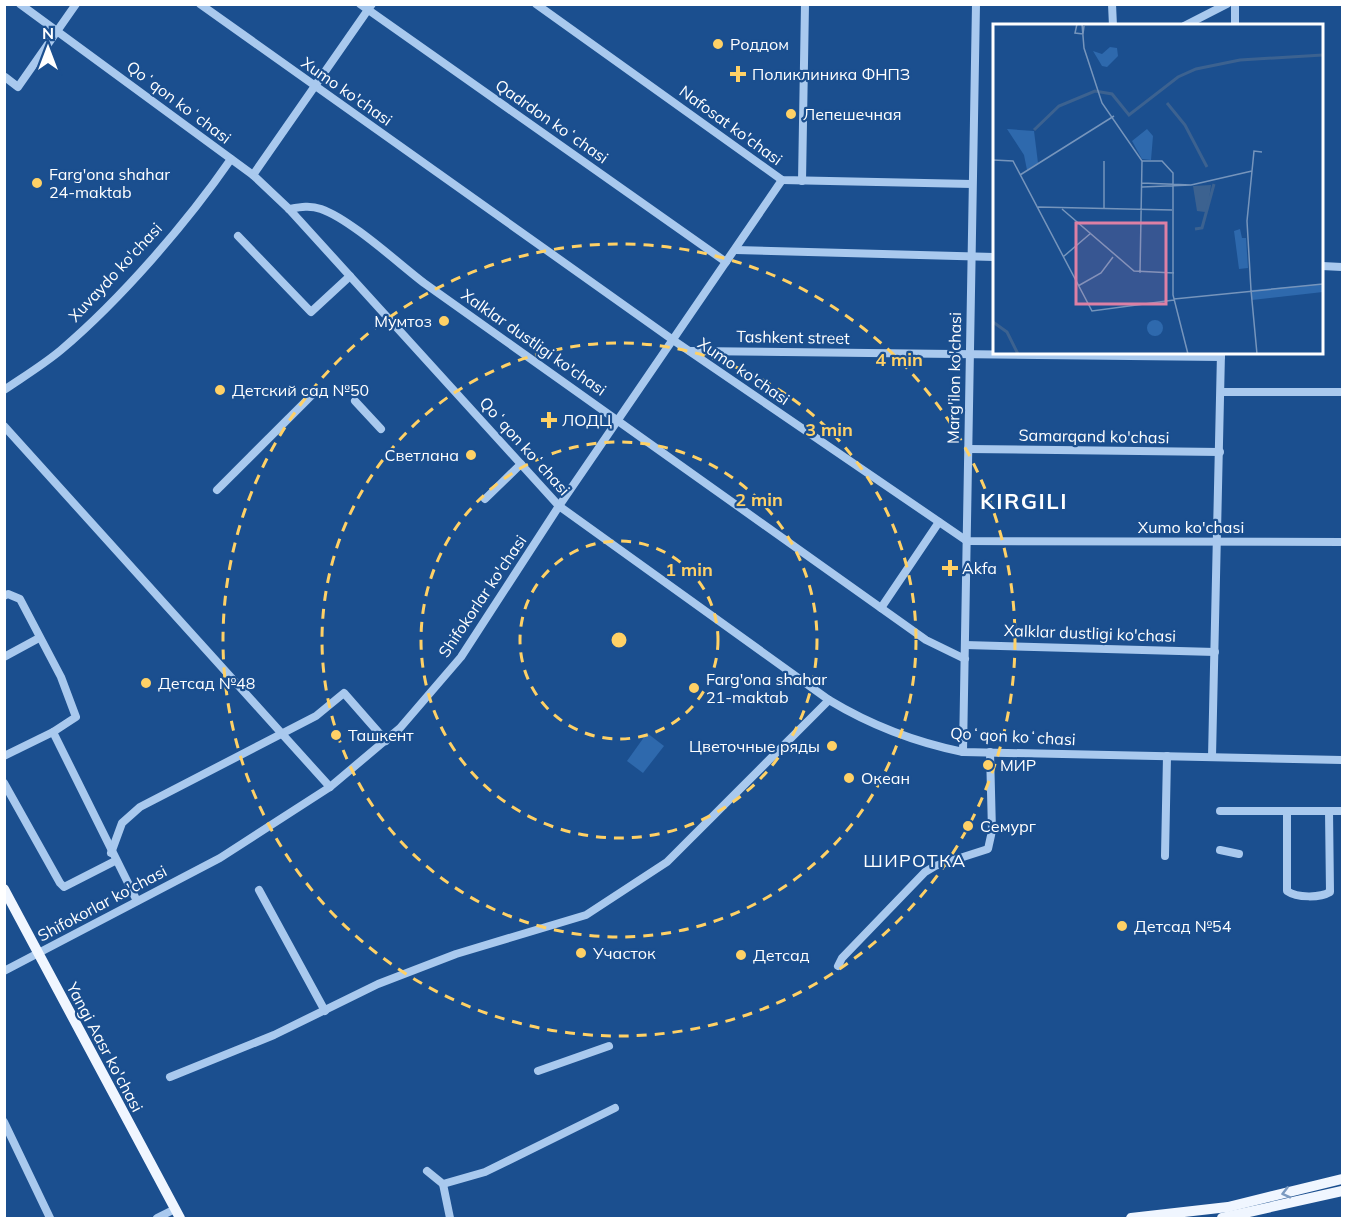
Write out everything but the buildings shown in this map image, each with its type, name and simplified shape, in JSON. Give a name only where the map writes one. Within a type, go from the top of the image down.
[{"type":"main road","name":"Yangi Aasr ko'chasi","points":[[4,889],[178,1214]]},
{"type":"main road","points":[[1131,1218],[1228,1207],[1342,1179]]},
{"type":"main road","points":[[1224,1218],[1342,1191]]},
{"type":"street","name":"Qoʻqon koʻchasi","points":[[20,4],[253,175],[289,209],[559,506],[829,700],[865,721],[910,739],[963,752],[1342,760]]},
{"type":"street","points":[[5,77],[18,87],[76,4]]},
{"type":"street","name":"Xumo ko'chasi","points":[[200,4],[673,340],[967,541],[1342,542]]},
{"type":"street","name":"Nafosat ko'chasi","points":[[536,4],[782,180],[972,184]]},
{"type":"street","points":[[802,181],[805,4]]},
{"type":"street","name":"Marg'ilon ko'chasi","points":[[963,752],[976,4]]},
{"type":"street","points":[[1112,4],[1113,24]]},
{"type":"street","points":[[1188,24],[1227,4]]},
{"type":"street","points":[[1234,24],[1235,4]]},
{"type":"street","points":[[253,175],[366,6]]},
{"type":"street","name":"Qadrdon koʻchasi","points":[[366,6],[726,262]]},
{"type":"street","name":"Xuvaydo ko'chasi","points":[[4,390],[60,351],[113,299],[202,200],[231,159]]},
{"type":"street","name":"Shifokorlar ko'chasi","points":[[4,971],[220,858],[330,787],[386,741],[461,657],[559,506],[782,180]]},
{"type":"street","name":"Xalklar dustligi ko'chasi","points":[[289,209],[311,206],[323,209],[926,640],[965,659]]},
{"type":"street","points":[[238,236],[311,312],[350,276]]},
{"type":"street","points":[[736,250],[993,257]]},
{"type":"street","points":[[1323,266],[1342,267]]},
{"type":"street","name":"Tashkent street","points":[[690,351],[1221,355]]},
{"type":"street","points":[[1212,757],[1221,355]]},
{"type":"street","points":[[1221,392],[1342,392]]},
{"type":"street","points":[[217,490],[313,394]]},
{"type":"street","points":[[355,402],[381,429]]},
{"type":"street","points":[[4,426],[330,787]]},
{"type":"street","name":"Samarqand ko'chasi","points":[[968,450],[1220,452]]},
{"type":"street","points":[[485,499],[521,464]]},
{"type":"street","points":[[881,608],[939,522]]},
{"type":"street","points":[[4,596],[8,594],[20,599],[60,677],[76,717],[53,732],[4,756]]},
{"type":"street","points":[[4,657],[39,638]]},
{"type":"street","name":"Xalklar dustligi ko'chasi","points":[[965,645],[1215,652]]},
{"type":"street","points":[[4,783],[64,887],[113,857],[122,823],[140,807],[316,716],[344,693],[386,741]]},
{"type":"street","points":[[170,1077],[274,1035],[378,984],[456,954],[586,915],[668,862],[829,700]]},
{"type":"street","points":[[53,732],[113,857],[137,901]]},
{"type":"street","points":[[838,966],[842,958],[925,872],[934,866],[988,849],[992,831],[990,752]]},
{"type":"street","points":[[1166,856],[1167,756]]},
{"type":"street","points":[[1220,811],[1342,811]]},
{"type":"street","points":[[1287,811],[1287,891],[1293,896],[1325,895],[1330,892],[1329,811]]},
{"type":"street","points":[[1220,850],[1239,854]]},
{"type":"street","points":[[260,890],[325,1011]]},
{"type":"street","points":[[538,1071],[609,1046]]},
{"type":"street","points":[[443,1184],[485,1172],[615,1108]]},
{"type":"street","points":[[4,1122],[51,1218]]},
{"type":"street","points":[[427,1171],[443,1184],[450,1218]]},
{"type":"street","points":[[157,1218],[178,1214]]},
{"type":"shaded area","points":[[647,733],[664,746],[643,773],[627,761]]},
{"type":"place","name":"Роддом","points":[[718,44]]},
{"type":"place","name":"Поликлиника ФНПЗ","points":[[738,74]]},
{"type":"place","name":"Лепешечная","points":[[791,114]]},
{"type":"place","name":"Farg'ona shahar 24-maktab","points":[[37,183]]},
{"type":"place","name":"Mумтоз","points":[[444,321]]},
{"type":"place","name":"Детский сад №50","points":[[220,390]]},
{"type":"place","name":"ЛОДЦ","points":[[549,420]]},
{"type":"place","name":"Светлана","points":[[471,455]]},
{"type":"place","name":"Akfa","points":[[950,568]]},
{"type":"place","name":"Детсад №48","points":[[146,683]]},
{"type":"place","name":"Farg'ona shahar 21-maktab","points":[[694,688]]},
{"type":"place","name":"Ташкент","points":[[336,735]]},
{"type":"place","name":"Цветочные ряды","points":[[832,746]]},
{"type":"place","name":"МИР","points":[[988,765]]},
{"type":"place","name":"Океан","points":[[849,778]]},
{"type":"place","name":"Семург","points":[[968,826]]},
{"type":"place","name":"Детсад №54","points":[[1122,926]]},
{"type":"place","name":"Участок","points":[[581,953]]},
{"type":"place","name":"Детсад","points":[[741,955]]},
{"type":"district","name":"KIRGILI","points":[[1024,501]]},
{"type":"district","name":"ШИРОТКА","points":[[915,860]]}]
